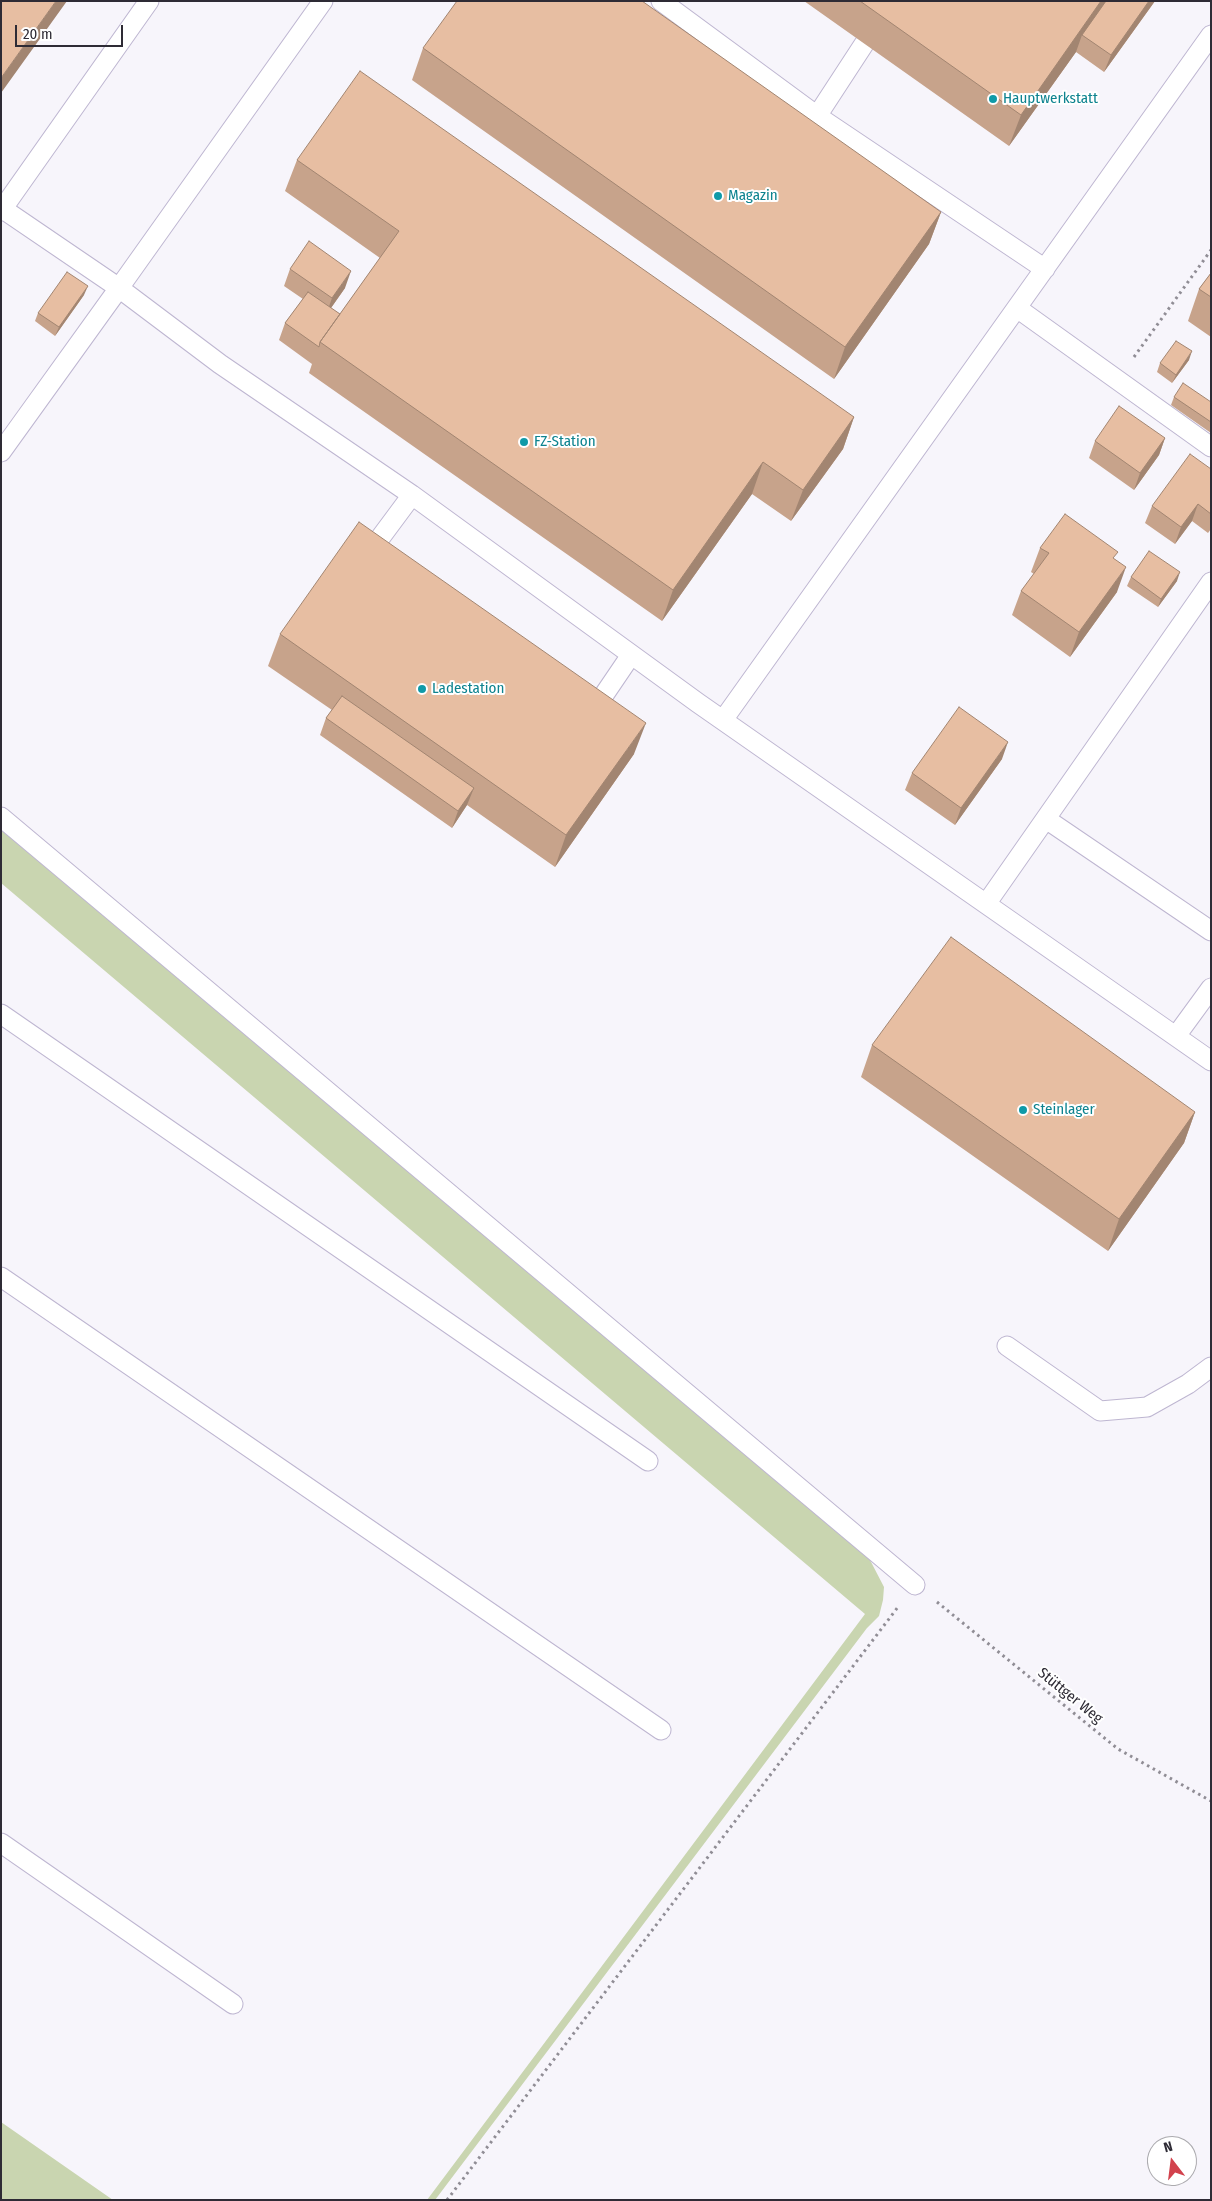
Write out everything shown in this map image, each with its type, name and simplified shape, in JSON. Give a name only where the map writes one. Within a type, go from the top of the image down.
[{"type":"lane","points":[[149,1],[2,210],[119,288],[220,364],[412,495],[631,655],[1211,1061]]},
{"type":"lane","points":[[1,452],[323,1]]},
{"type":"lane","points":[[661,1],[816,116],[1045,270]]},
{"type":"lane","points":[[723,720],[1211,35]]},
{"type":"lane","points":[[816,116],[864,44]]},
{"type":"lane","points":[[1017,308],[1211,447]]},
{"type":"lane","points":[[361,563],[412,495]]},
{"type":"lane","points":[[986,904],[1211,582]]},
{"type":"lane","points":[[586,720],[631,655]]},
{"type":"lane","points":[[1,817],[915,1585]]},
{"type":"lane","points":[[1046,818],[1211,931]]},
{"type":"lane","points":[[1176,1036],[1211,988]]},
{"type":"lane","points":[[1,1014],[648,1462]]},
{"type":"lane","points":[[1,1277],[661,1730]]},
{"type":"lane","points":[[1007,1346],[1100,1410],[1146,1407],[1188,1384],[1211,1366]]},
{"type":"lane","points":[[1,1842],[233,2004]]},
{"type":"path","points":[[1118,380],[1211,250]]},
{"type":"path","points":[[447,2200],[915,1585]]},
{"type":"path","name":"Stüttger Weg","points":[[932,1598],[1118,1749],[1211,1801]]},
{"type":"green space","points":[[1,825],[870,1560],[884,1587],[879,1616],[867,1628],[435,2200],[427,2200],[865,1614],[1,883]]},
{"type":"green space","points":[[1,2122],[113,2200],[1,2200]]},
{"type":"building","points":[[1,1],[56,1],[1,78]]},
{"type":"building","name":"Magazin","points":[[457,1],[642,1],[941,212],[845,347],[423,48]]},
{"type":"building","name":"Hauptwerkstatt","points":[[860,1],[1101,1],[1021,115]]},
{"type":"building","points":[[1106,1],[1149,1],[1111,55],[1082,35]]},
{"type":"building","points":[[360,71],[854,417],[803,490],[763,462],[673,590],[320,342],[399,231],[297,160]]},
{"type":"building","points":[[309,241],[351,271],[332,298],[290,269]]},
{"type":"building","points":[[67,272],[88,286],[59,327],[38,313]]},
{"type":"building","points":[[1211,273],[1211,297],[1199,289]]},
{"type":"building","points":[[308,292],[340,314],[320,342],[319,347],[285,323]]},
{"type":"building","points":[[1176,341],[1192,351],[1176,375],[1160,363]]},
{"type":"building","points":[[1183,383],[1211,402],[1211,422],[1174,397]]},
{"type":"building","points":[[1119,406],[1165,438],[1140,473],[1095,441]]},
{"type":"building","points":[[1190,454],[1211,469],[1211,514],[1198,504],[1181,527],[1152,506]]},
{"type":"building","points":[[1065,514],[1118,552],[1113,558],[1126,567],[1079,632],[1021,591],[1049,553],[1040,548]]},
{"type":"building","name":"Ladestation","points":[[359,522],[646,723],[566,835],[280,634]]},
{"type":"building","points":[[1149,551],[1180,572],[1161,599],[1131,577]]},
{"type":"building","points":[[342,696],[474,788],[458,811],[326,718]]},
{"type":"building","points":[[959,707],[1008,742],[961,808],[912,773]]},
{"type":"building","name":"Steinlager","points":[[951,937],[1195,1112],[1119,1219],[872,1045]]},
{"type":"place","name":"Hauptwerkstatt","points":[[993,99]]},
{"type":"place","name":"Magazin","points":[[718,196]]},
{"type":"place","name":"FZ-Station","points":[[524,442]]},
{"type":"place","name":"Ladestation","points":[[422,689]]},
{"type":"place","name":"Steinlager","points":[[1023,1110]]}]
